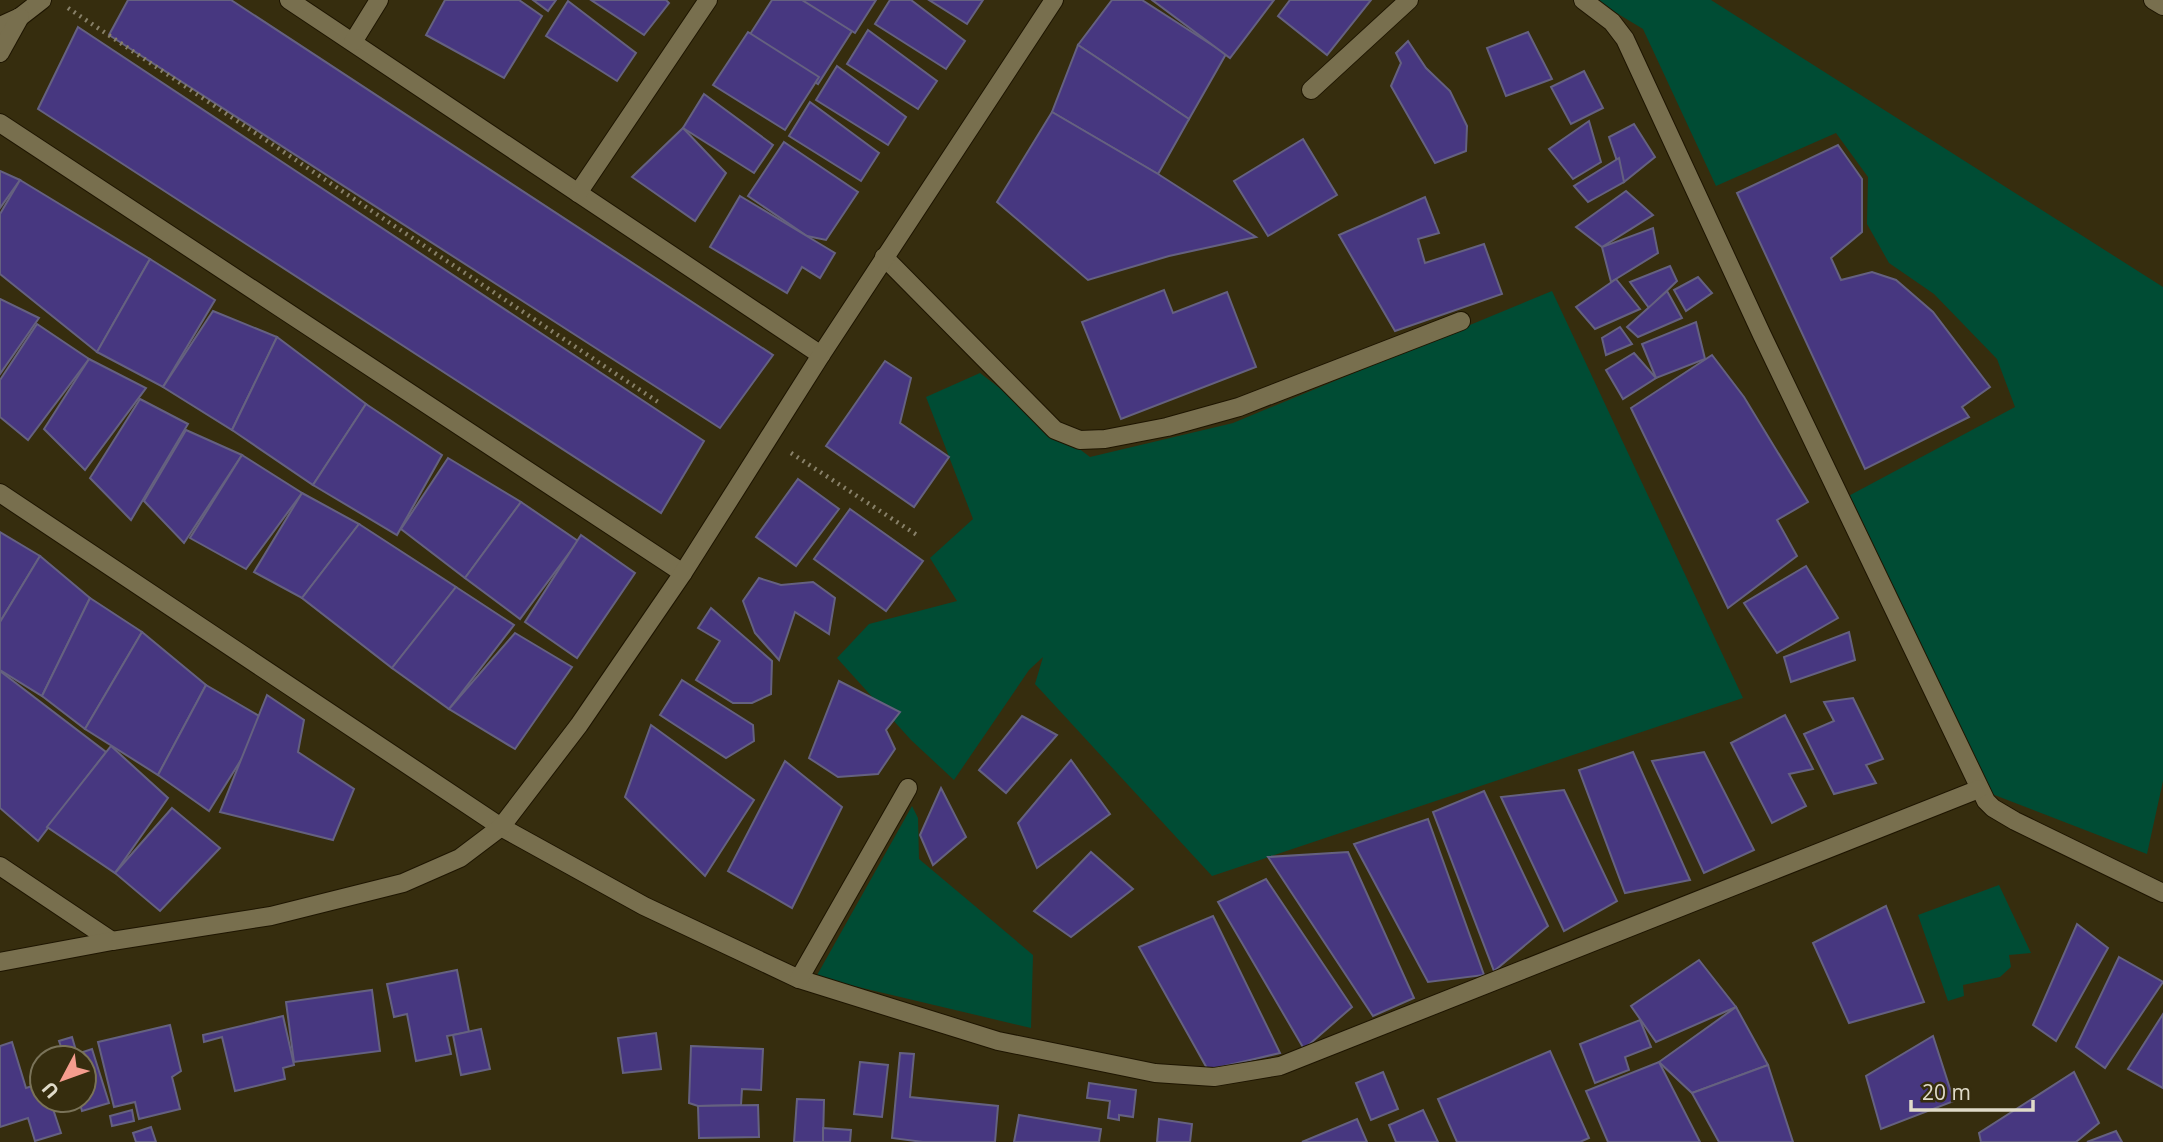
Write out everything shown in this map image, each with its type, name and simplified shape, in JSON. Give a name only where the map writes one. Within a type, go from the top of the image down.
[{"type":"street","points":[[0,26],[20,17],[42,0]]},
{"type":"street","points":[[289,0],[821,355]]},
{"type":"street","points":[[353,42],[379,0]]},
{"type":"street","points":[[579,193],[708,0]]},
{"type":"street","points":[[0,962],[271,916],[403,883],[460,858],[501,827],[579,725],[683,573],[884,257],[1054,0]]},
{"type":"street","points":[[1311,90],[1409,0]]},
{"type":"street","points":[[1583,0],[1612,22],[1625,39],[1762,335],[1986,801],[2014,821],[2163,893]]},
{"type":"street","points":[[2153,0],[2163,6]]},
{"type":"street","points":[[0,53],[20,17]]},
{"type":"street","points":[[0,123],[683,573]]},
{"type":"street","points":[[884,257],[1055,430],[1080,440],[1105,439],[1167,427],[1239,407],[1461,321]]},
{"type":"street","points":[[0,493],[501,827],[644,906],[799,979],[998,1041],[1154,1073],[1214,1077],[1280,1066],[1979,789]]},
{"type":"street","points":[[799,979],[908,788]]},
{"type":"street","points":[[0,866],[112,942]]},
{"type":"path","points":[[67,8],[661,404]]},
{"type":"path","points":[[768,438],[920,537]]},
{"type":"green space","points":[[1595,0],[1711,0],[2163,287],[2163,781],[2147,854],[1979,789],[1841,500],[2015,407],[1997,359],[1934,294],[1889,263],[1867,224],[1868,177],[1836,133],[1716,186],[1643,29]]},
{"type":"green space","points":[[1552,291],[1743,698],[1212,876],[1035,684],[1043,657],[1029,670],[954,780],[911,740],[837,658],[869,624],[957,601],[930,558],[973,519],[926,397],[980,373],[1090,457],[1233,423]]},
{"type":"green space","points":[[912,806],[918,818],[919,859],[1033,955],[1031,1028],[816,977]]},
{"type":"green space","points":[[1999,885],[2031,953],[2009,955],[2011,967],[2000,977],[1963,985],[1964,996],[1948,1001],[1918,915]]},
{"type":"building","points":[[128,0],[231,0],[773,355],[720,428],[109,35]]},
{"type":"building","points":[[445,0],[519,0],[542,16],[504,78],[426,35]]},
{"type":"building","points":[[533,0],[556,0],[548,11]]},
{"type":"building","points":[[591,0],[666,0],[669,3],[644,35]]},
{"type":"building","points":[[772,0],[804,0],[852,31],[818,84],[747,39]]},
{"type":"building","points":[[802,0],[876,0],[855,33]]},
{"type":"building","points":[[890,0],[911,0],[965,41],[946,69],[875,24]]},
{"type":"building","points":[[929,0],[983,0],[967,24]]},
{"type":"building","points":[[1112,0],[1142,0],[1226,54],[1189,119],[1078,45]]},
{"type":"building","points":[[1152,0],[1274,0],[1230,58]]},
{"type":"building","points":[[1290,0],[1371,0],[1327,55],[1278,16]]},
{"type":"building","points":[[568,1],[636,53],[617,81],[546,36]]},
{"type":"building","points":[[78,27],[704,441],[661,513],[38,109]]},
{"type":"building","points":[[868,30],[937,81],[918,109],[847,64]]},
{"type":"building","points":[[748,32],[819,77],[785,130],[713,85]]},
{"type":"building","points":[[1528,32],[1552,79],[1506,96],[1487,48]]},
{"type":"building","points":[[1408,41],[1426,68],[1450,91],[1467,126],[1466,151],[1435,163],[1391,86],[1401,63],[1396,53]]},
{"type":"building","points":[[1078,45],[1189,119],[1158,174],[1052,112]]},
{"type":"building","points":[[837,66],[906,117],[888,145],[816,100]]},
{"type":"building","points":[[1584,71],[1603,108],[1571,124],[1551,87]]},
{"type":"building","points":[[704,94],[773,145],[754,173],[683,128]]},
{"type":"building","points":[[810,102],[879,153],[861,181],[789,136]]},
{"type":"building","points":[[1052,112],[1158,174],[1256,237],[1169,256],[1088,280],[997,202]]},
{"type":"building","points":[[1589,121],[1601,162],[1573,179],[1549,149]]},
{"type":"building","points":[[1634,124],[1655,157],[1624,182],[1609,137]]},
{"type":"building","points":[[683,128],[726,173],[695,221],[632,177]]},
{"type":"building","points":[[1303,139],[1337,195],[1268,236],[1234,181]]},
{"type":"building","points":[[784,142],[858,192],[826,240],[807,236],[748,196]]},
{"type":"building","points":[[1838,145],[1862,179],[1862,232],[1831,258],[1841,280],[1872,272],[1896,280],[1933,312],[1990,387],[1962,407],[1969,417],[1865,469],[1737,193]]},
{"type":"building","points":[[1619,158],[1624,182],[1588,202],[1574,186]]},
{"type":"building","points":[[0,171],[20,180],[0,208]]},
{"type":"building","points":[[20,180],[150,259],[97,352],[0,274],[0,214]]},
{"type":"building","points":[[1626,191],[1653,215],[1602,247],[1576,227]]},
{"type":"building","points":[[740,196],[835,253],[820,278],[802,267],[787,293],[710,247]]},
{"type":"building","points":[[1425,197],[1439,233],[1418,239],[1425,263],[1484,244],[1502,294],[1395,331],[1339,235]]},
{"type":"building","points":[[1653,228],[1658,253],[1611,282],[1602,247]]},
{"type":"building","points":[[150,259],[215,300],[163,387],[97,352]]},
{"type":"building","points":[[1670,266],[1677,281],[1649,308],[1630,282]]},
{"type":"building","points":[[1698,277],[1712,293],[1686,311],[1674,290]]},
{"type":"building","points":[[1616,279],[1640,309],[1595,329],[1576,307]]},
{"type":"building","points":[[1164,290],[1173,313],[1227,292],[1256,367],[1121,419],[1082,322]]},
{"type":"building","points":[[1667,291],[1682,318],[1638,337],[1627,327]]},
{"type":"building","points":[[0,299],[39,318],[0,374]]},
{"type":"building","points":[[213,311],[277,337],[232,430],[163,387]]},
{"type":"building","points":[[1696,322],[1705,359],[1656,378],[1642,344]]},
{"type":"building","points":[[37,324],[89,359],[28,440],[0,417],[0,380]]},
{"type":"building","points":[[1620,327],[1632,344],[1606,355],[1602,338]]},
{"type":"building","points":[[277,337],[366,404],[313,485],[232,430]]},
{"type":"building","points":[[1634,353],[1656,378],[1623,399],[1606,370]]},
{"type":"building","points":[[1712,355],[1744,397],[1808,502],[1777,520],[1797,556],[1728,608],[1631,408]]},
{"type":"building","points":[[89,359],[146,388],[85,470],[44,429]]},
{"type":"building","points":[[885,361],[911,378],[900,423],[949,457],[914,507],[826,446]]},
{"type":"building","points":[[140,399],[188,424],[131,520],[90,478]]},
{"type":"building","points":[[366,404],[442,455],[397,535],[313,485]]},
{"type":"building","points":[[186,430],[242,455],[184,543],[144,501]]},
{"type":"building","points":[[242,455],[302,493],[246,569],[190,538]]},
{"type":"building","points":[[448,458],[521,502],[465,578],[401,529]]},
{"type":"building","points":[[798,479],[839,509],[796,566],[756,537]]},
{"type":"building","points":[[302,493],[359,524],[302,598],[254,572]]},
{"type":"building","points":[[521,502],[578,541],[520,619],[465,578]]},
{"type":"building","points":[[850,509],[923,561],[886,611],[814,559]]},
{"type":"building","points":[[359,524],[456,587],[392,668],[302,598]]},
{"type":"building","points":[[0,532],[40,556],[0,622]]},
{"type":"building","points":[[581,535],[635,573],[577,658],[525,622]]},
{"type":"building","points":[[40,556],[90,598],[42,696],[0,670],[0,622]]},
{"type":"building","points":[[1806,566],[1838,618],[1777,653],[1744,603]]},
{"type":"building","points":[[759,578],[781,585],[813,582],[835,598],[829,634],[795,612],[779,660],[755,633],[743,601]]},
{"type":"building","points":[[456,587],[514,625],[449,709],[392,668]]},
{"type":"building","points":[[90,598],[142,632],[85,729],[42,696]]},
{"type":"building","points":[[711,608],[772,661],[771,694],[752,703],[733,703],[696,680],[720,641],[698,628]]},
{"type":"building","points":[[142,632],[206,685],[158,775],[85,729]]},
{"type":"building","points":[[1849,632],[1855,660],[1791,682],[1784,657]]},
{"type":"building","points":[[515,633],[572,667],[515,749],[449,709]]},
{"type":"building","points":[[0,671],[106,752],[38,841],[0,808]]},
{"type":"building","points":[[682,680],[753,725],[754,741],[726,758],[660,715]]},
{"type":"building","points":[[839,681],[900,712],[886,730],[895,749],[878,774],[838,777],[809,758]]},
{"type":"building","points":[[206,685],[266,720],[209,811],[158,775]]},
{"type":"building","points":[[267,695],[304,720],[298,752],[354,789],[333,840],[220,812]]},
{"type":"building","points":[[1853,698],[1883,759],[1866,765],[1876,783],[1834,794],[1804,734],[1834,721],[1824,702]]},
{"type":"building","points":[[1785,715],[1813,769],[1789,774],[1806,806],[1772,823],[1731,743]]},
{"type":"building","points":[[1022,716],[1057,735],[1006,793],[979,770]]},
{"type":"building","points":[[651,725],[754,800],[705,876],[625,797]]},
{"type":"building","points":[[111,746],[168,798],[115,873],[47,827]]},
{"type":"building","points":[[1633,752],[1690,880],[1625,893],[1579,770]]},
{"type":"building","points":[[1704,752],[1754,850],[1704,873],[1652,761]]},
{"type":"building","points":[[1071,760],[1110,814],[1037,868],[1018,823]]},
{"type":"building","points":[[785,761],[842,807],[792,908],[728,871]]},
{"type":"building","points":[[941,788],[966,837],[933,865],[920,835]]},
{"type":"building","points":[[1564,790],[1617,901],[1564,931],[1501,797]]},
{"type":"building","points":[[1484,791],[1548,926],[1494,971],[1433,812]]},
{"type":"building","points":[[172,808],[220,848],[160,911],[115,873]]},
{"type":"building","points":[[1428,819],[1484,975],[1428,982],[1354,844]]},
{"type":"building","points":[[1091,852],[1133,889],[1071,937],[1034,911]]},
{"type":"building","points":[[1348,852],[1414,998],[1373,1016],[1268,857]]},
{"type":"building","points":[[1266,879],[1352,1007],[1304,1049],[1218,902]]},
{"type":"building","points":[[1886,906],[1924,1002],[1849,1023],[1813,943]]},
{"type":"building","points":[[1213,916],[1280,1053],[1208,1070],[1139,947]]},
{"type":"building","points":[[2077,924],[2108,948],[2056,1041],[2033,1025]]},
{"type":"building","points":[[2119,957],[2163,982],[2105,1068],[2076,1047]]},
{"type":"building","points":[[1699,960],[1736,1007],[1656,1042],[1631,1006]]},
{"type":"building","points":[[457,970],[469,1032],[447,1036],[451,1054],[416,1061],[407,1014],[394,1017],[387,984]]},
{"type":"building","points":[[372,990],[380,1051],[294,1062],[286,1002]]},
{"type":"building","points":[[1736,1007],[1768,1065],[1692,1093],[1659,1062]]},
{"type":"building","points":[[2163,1014],[2163,1088],[2128,1069]]},
{"type":"building","points":[[283,1016],[294,1065],[283,1068],[285,1079],[235,1091],[222,1037],[204,1042],[203,1035]]},
{"type":"building","points":[[1640,1020],[1651,1047],[1625,1057],[1629,1070],[1595,1083],[1580,1044]]},
{"type":"building","points":[[170,1025],[181,1071],[172,1077],[180,1109],[139,1119],[135,1102],[114,1107],[98,1042]]},
{"type":"building","points":[[481,1029],[490,1069],[461,1075],[453,1035]]},
{"type":"building","points":[[656,1033],[661,1069],[623,1073],[618,1038]]},
{"type":"building","points":[[1933,1036],[1954,1101],[1881,1129],[1866,1076]]},
{"type":"building","points":[[72,1037],[74,1044],[60,1044],[59,1041]]},
{"type":"building","points":[[12,1042],[28,1087],[28,1114],[55,1114],[61,1133],[35,1141],[28,1118],[0,1127],[0,1046]]},
{"type":"building","points":[[691,1046],[763,1049],[761,1090],[742,1089],[741,1105],[698,1106],[689,1103]]},
{"type":"building","points":[[1550,1051],[1589,1138],[1580,1142],[1457,1142],[1438,1099]]},
{"type":"building","points":[[900,1053],[914,1054],[910,1097],[998,1106],[995,1142],[923,1142],[892,1138]]},
{"type":"building","points":[[860,1062],[888,1065],[882,1117],[854,1114]]},
{"type":"building","points":[[1659,1062],[1700,1142],[1608,1142],[1586,1091]]},
{"type":"building","points":[[1768,1065],[1793,1142],[1719,1142],[1692,1093]]},
{"type":"building","points":[[98,1068],[109,1103],[98,1106]]},
{"type":"building","points":[[1383,1072],[1398,1109],[1371,1120],[1356,1083]]},
{"type":"building","points":[[2074,1072],[2099,1123],[2076,1142],[1981,1142],[1979,1133]]},
{"type":"building","points":[[1089,1083],[1136,1090],[1133,1117],[1119,1115],[1119,1120],[1108,1118],[1110,1101],[1087,1098]]},
{"type":"building","points":[[797,1099],[824,1100],[823,1142],[794,1142]]},
{"type":"building","points":[[758,1105],[759,1137],[699,1138],[698,1106]]},
{"type":"building","points":[[132,1110],[134,1121],[112,1126],[110,1116]]},
{"type":"building","points":[[1423,1110],[1438,1142],[1396,1142],[1389,1125]]},
{"type":"building","points":[[1019,1115],[1101,1129],[1099,1142],[1014,1142]]},
{"type":"building","points":[[1159,1119],[1192,1124],[1190,1142],[1157,1142]]},
{"type":"building","points":[[1357,1119],[1367,1142],[1302,1142]]},
{"type":"building","points":[[151,1127],[156,1142],[136,1142],[133,1133]]},
{"type":"building","points":[[823,1128],[851,1130],[850,1142],[823,1142]]},
{"type":"building","points":[[2116,1131],[2122,1142],[2087,1142]]}]
